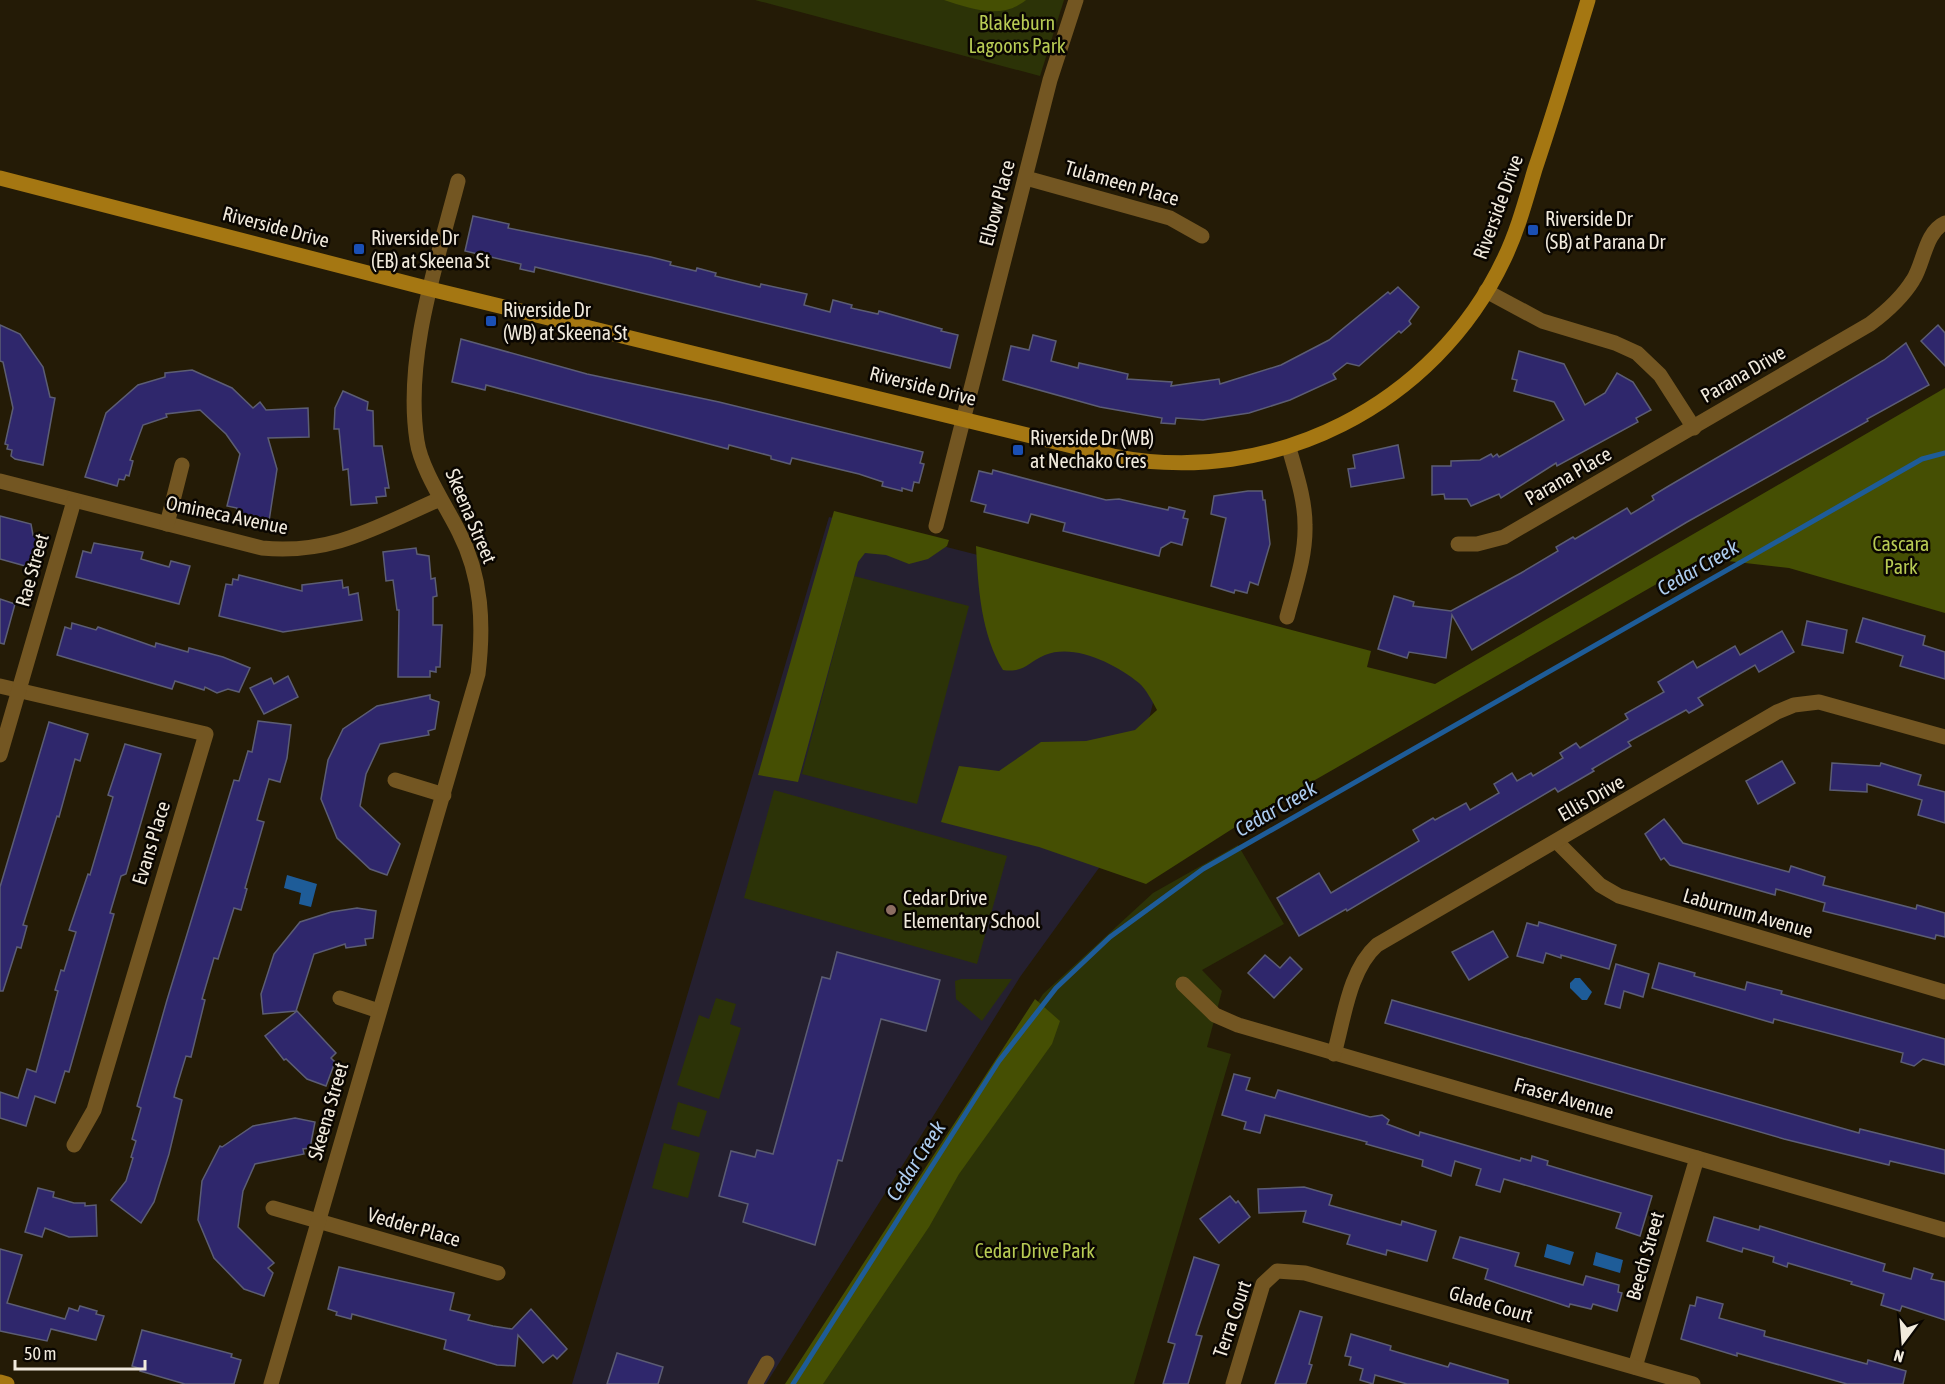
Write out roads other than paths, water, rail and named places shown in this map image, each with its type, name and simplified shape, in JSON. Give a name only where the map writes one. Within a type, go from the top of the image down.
[{"type":"street","name":"Elbow Place","points":[[936,526],[1050,80],[1076,0]]},
{"type":"street","name":"Riverside Drive","points":[[0,178],[430,289],[1113,456],[1156,463],[1220,461],[1289,447],[1337,429],[1405,385],[1454,338],[1486,291],[1514,234],[1588,0]]},
{"type":"street","name":"Tulameen Place","points":[[1026,178],[1170,218],[1202,236]]},
{"type":"street","name":"Skeena Street","points":[[271,1384],[478,674],[482,633],[478,586],[472,563],[440,499],[417,442],[414,400],[417,358],[430,289],[458,181]]},
{"type":"street","name":"Parana Drive","points":[[1486,291],[1542,321],[1615,343],[1637,353],[1660,375],[1694,428],[1879,318],[1914,280],[1941,225]]},
{"type":"street","name":"Parana Place","points":[[1458,544],[1477,544],[1504,537],[1694,428]]},
{"type":"street","points":[[1287,617],[1303,553],[1305,527],[1302,496],[1289,447]]},
{"type":"street","points":[[167,524],[182,465]]},
{"type":"street","name":"Omineca Avenue","points":[[0,481],[262,548],[292,551],[339,543],[440,499]]},
{"type":"street","name":"Rae Street","points":[[0,755],[74,501]]},
{"type":"street","points":[[0,686],[19,690]]},
{"type":"street","name":"Evans Place","points":[[19,690],[206,734],[94,1110],[74,1145]]},
{"type":"street","name":"Ellis Drive","points":[[1334,1054],[1358,973],[1370,952],[1387,938],[1557,842],[1767,718],[1794,705],[1819,702],[1945,737]]},
{"type":"street","points":[[395,780],[444,795]]},
{"type":"street","name":"Laburnum Avenue","points":[[1557,842],[1600,885],[1619,896],[1945,992]]},
{"type":"street","name":"Fraser Avenue","points":[[1183,984],[1223,1020],[1945,1230]]},
{"type":"street","points":[[340,998],[379,1011]]},
{"type":"street","name":"Beech Street","points":[[1635,1367],[1697,1158]]},
{"type":"street","points":[[273,1208],[318,1222]]},
{"type":"street","name":"Vedder Place","points":[[318,1222],[498,1273]]},
{"type":"street","name":"Glade Court","points":[[1277,1271],[1305,1273],[1693,1384]]},
{"type":"street","name":"Terra Court","points":[[1233,1384],[1263,1284],[1277,1271]]},
{"type":"street","points":[[754,1384],[767,1363]]},
{"type":"street","points":[[0,1382],[7,1384]]},
{"type":"water","points":[[287,875],[317,884],[311,907],[299,904],[301,893],[284,888]]},
{"type":"water","points":[[1575,978],[1580,978],[1592,992],[1587,1000],[1582,1000],[1570,988],[1570,983]]},
{"type":"water","points":[[1547,1244],[1574,1252],[1570,1265],[1544,1257]]},
{"type":"water","points":[[1596,1252],[1623,1260],[1620,1273],[1593,1265]]},
{"type":"waterway","name":"Cedar Creek","points":[[793,1384],[999,1061],[1056,988],[1110,937],[1203,869],[1922,459],[1945,453]]},
{"type":"place","name":"Riverside Dr (SB) at Parana Dr","points":[[1533,230]]},
{"type":"place","name":"Riverside Dr (EB) at Skeena St","points":[[359,249]]},
{"type":"place","name":"Riverside Dr (WB) at Skeena St","points":[[491,321]]},
{"type":"place","name":"Riverside Dr (WB) at Nechako Cres","points":[[1018,450]]},
{"type":"place","name":"Cedar Drive Elementary School","points":[[891,910]]},
{"type":"park label","name":"Blakeburn Lagoons Park","points":[[1017,34]]},
{"type":"park label","name":"Cascara Park","points":[[1901,556]]},
{"type":"park label","name":"Cedar Drive Park","points":[[1035,1251]]}]
